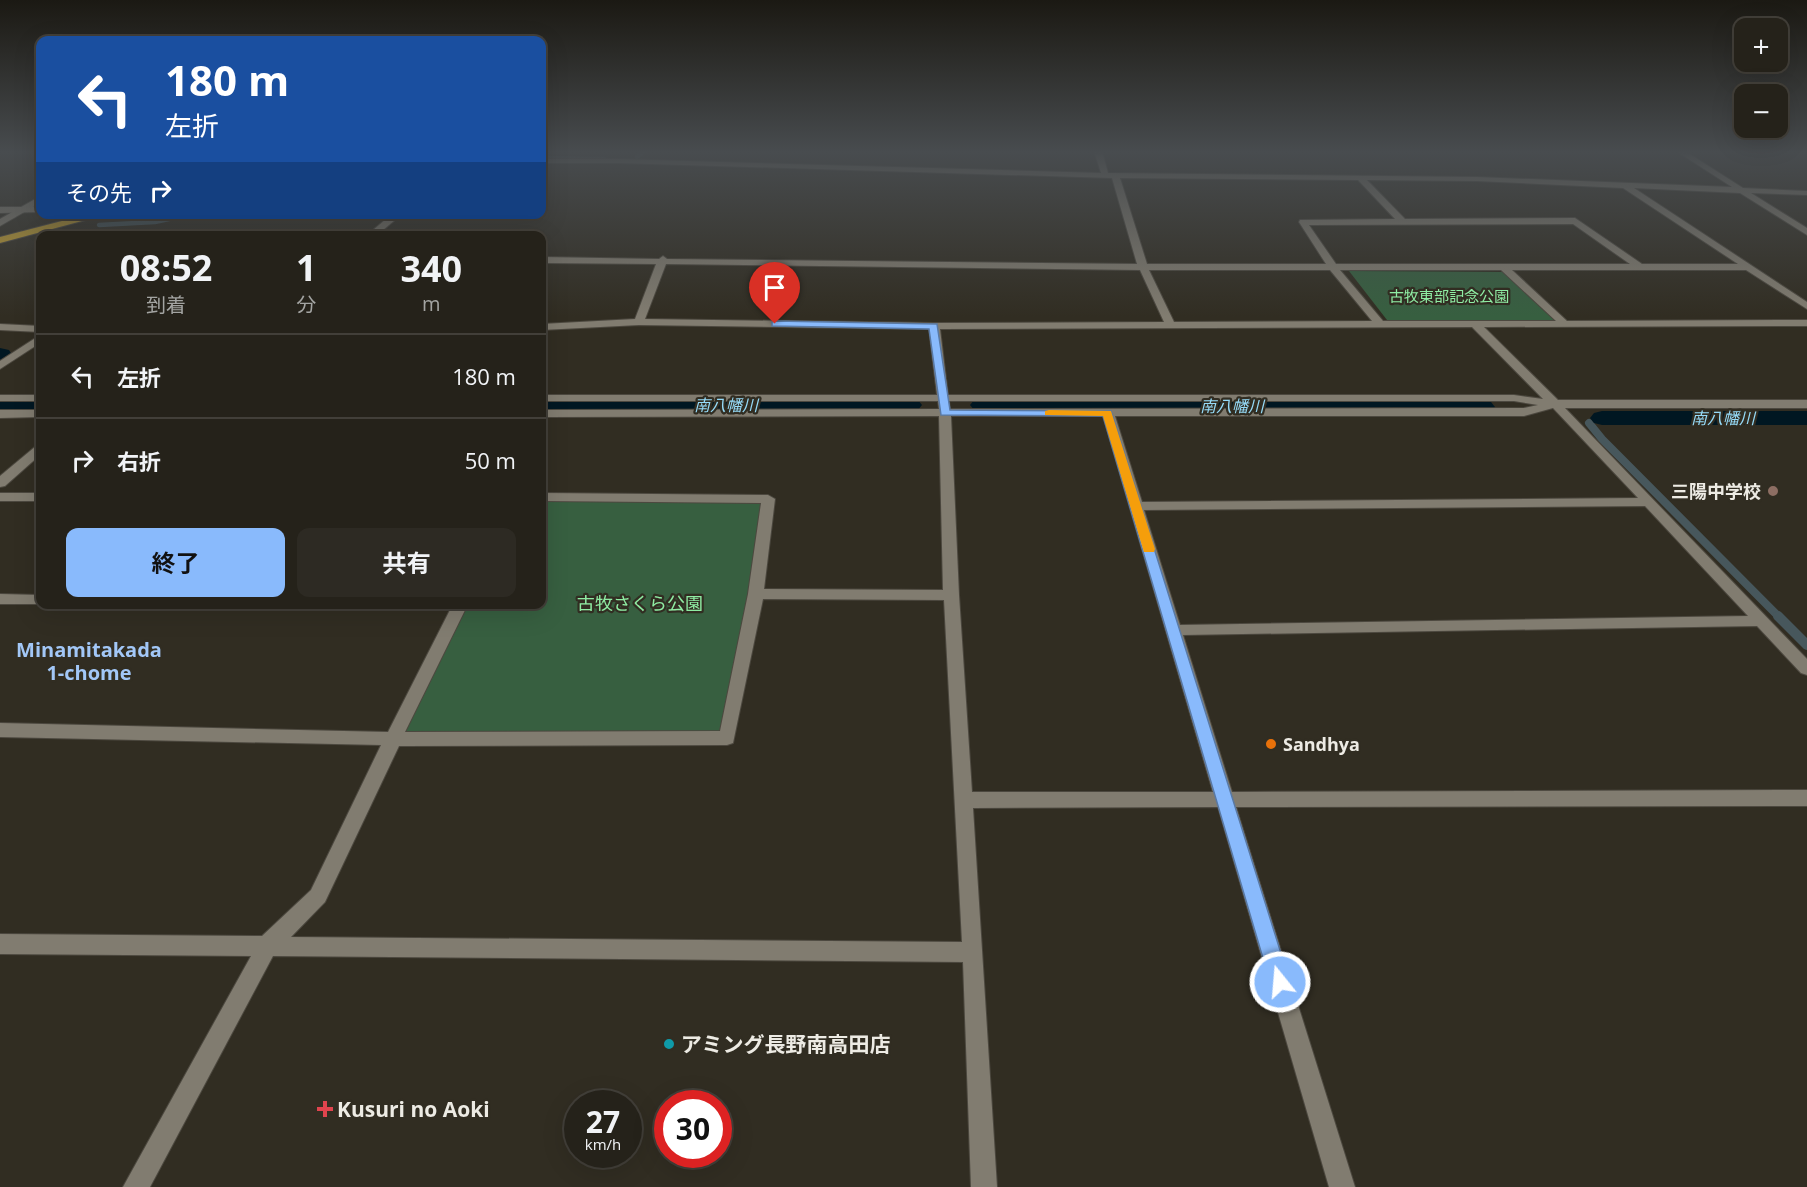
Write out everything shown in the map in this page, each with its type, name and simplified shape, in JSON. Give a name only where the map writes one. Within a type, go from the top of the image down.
[{"type":"highway","points":[[37,231],[86,219]]},
{"type":"highway","points":[[0,240],[36,231]]},
{"type":"street","points":[[0,223],[29,206]]},
{"type":"street","points":[[1124,206],[1143,267],[1170,325]]},
{"type":"street","points":[[1388,206],[1403,222]]},
{"type":"street","points":[[1657,206],[1807,306]]},
{"type":"street","points":[[1767,206],[1807,232]]},
{"type":"street","points":[[0,210],[36,210]]},
{"type":"street","points":[[376,231],[392,219]]},
{"type":"street","points":[[1380,324],[1333,267],[1303,222],[1575,221],[1640,267]]},
{"type":"street","points":[[546,260],[1143,267],[1749,267]]},
{"type":"street","points":[[639,322],[663,260]]},
{"type":"street","points":[[1503,267],[1565,324]]},
{"type":"street","points":[[1787,292],[1807,293]]},
{"type":"street","points":[[546,327],[639,322],[934,326],[1807,323]]},
{"type":"street","points":[[1475,324],[1557,404],[1807,669]]},
{"type":"street","points":[[934,326],[945,413],[951,595],[984,1187]]},
{"type":"street","points":[[0,327],[36,329]]},
{"type":"street","points":[[0,366],[36,341]]},
{"type":"street","points":[[0,398],[36,398]]},
{"type":"street","points":[[546,398],[1514,398],[1557,404],[1807,404]]},
{"type":"street","points":[[546,414],[1524,412],[1557,404]]},
{"type":"street","points":[[1108,413],[1342,1187]]},
{"type":"street","points":[[0,414],[36,414]]},
{"type":"street","points":[[0,483],[36,452]]},
{"type":"street","points":[[0,497],[36,497]]},
{"type":"street","points":[[0,730],[393,739],[727,738],[756,594],[768,499],[546,497]]},
{"type":"street","points":[[1136,506],[1647,502]]},
{"type":"street","points":[[756,594],[951,595]]},
{"type":"street","points":[[0,599],[36,600]]},
{"type":"street","points":[[136,1187],[268,945],[318,896],[458,609]]},
{"type":"street","points":[[1174,630],[1760,621]]},
{"type":"street","points":[[962,800],[1807,798]]},
{"type":"street","points":[[0,944],[972,952]]},
{"type":"green space","name":"古牧東部記念公園","points":[[1349,271],[1504,272],[1556,321],[1387,320]]},
{"type":"green space","name":"古牧さくら公園","points":[[546,497],[768,499],[727,738],[393,739],[460,609],[546,609]]},
{"type":"waterway","points":[[99,225],[155,222],[169,219]]},
{"type":"waterway","name":"南八幡川","points":[[0,405],[36,405]]},
{"type":"waterway","name":"南八幡川","points":[[546,405],[910,405]]},
{"type":"waterway","name":"南八幡川","points":[[982,405],[1483,407]]},
{"type":"waterway","name":"南八幡川","points":[[1602,418],[1807,418]]},
{"type":"waterway","points":[[1589,423],[1602,439],[1779,617]]},
{"type":"waterway","points":[[1779,617],[1807,645]]},
{"type":"slow traffic","points":[[1049,413],[1108,413],[1149,549]]},
{"type":"place","name":"三陽中学校","points":[[1773,491]]},
{"type":"place","name":"Sandhya","points":[[1271,744]]},
{"type":"place","name":"アミング長野南高田店","points":[[669,1044]]},
{"type":"place","name":"Kusuri no Aoki","points":[[325,1109]]},
{"type":"district","name":"Minamitakada 1-chome","points":[[89,660]]},
{"type":"route","points":[[775,324],[934,326],[945,413],[1108,413],[1280,982]]}]
